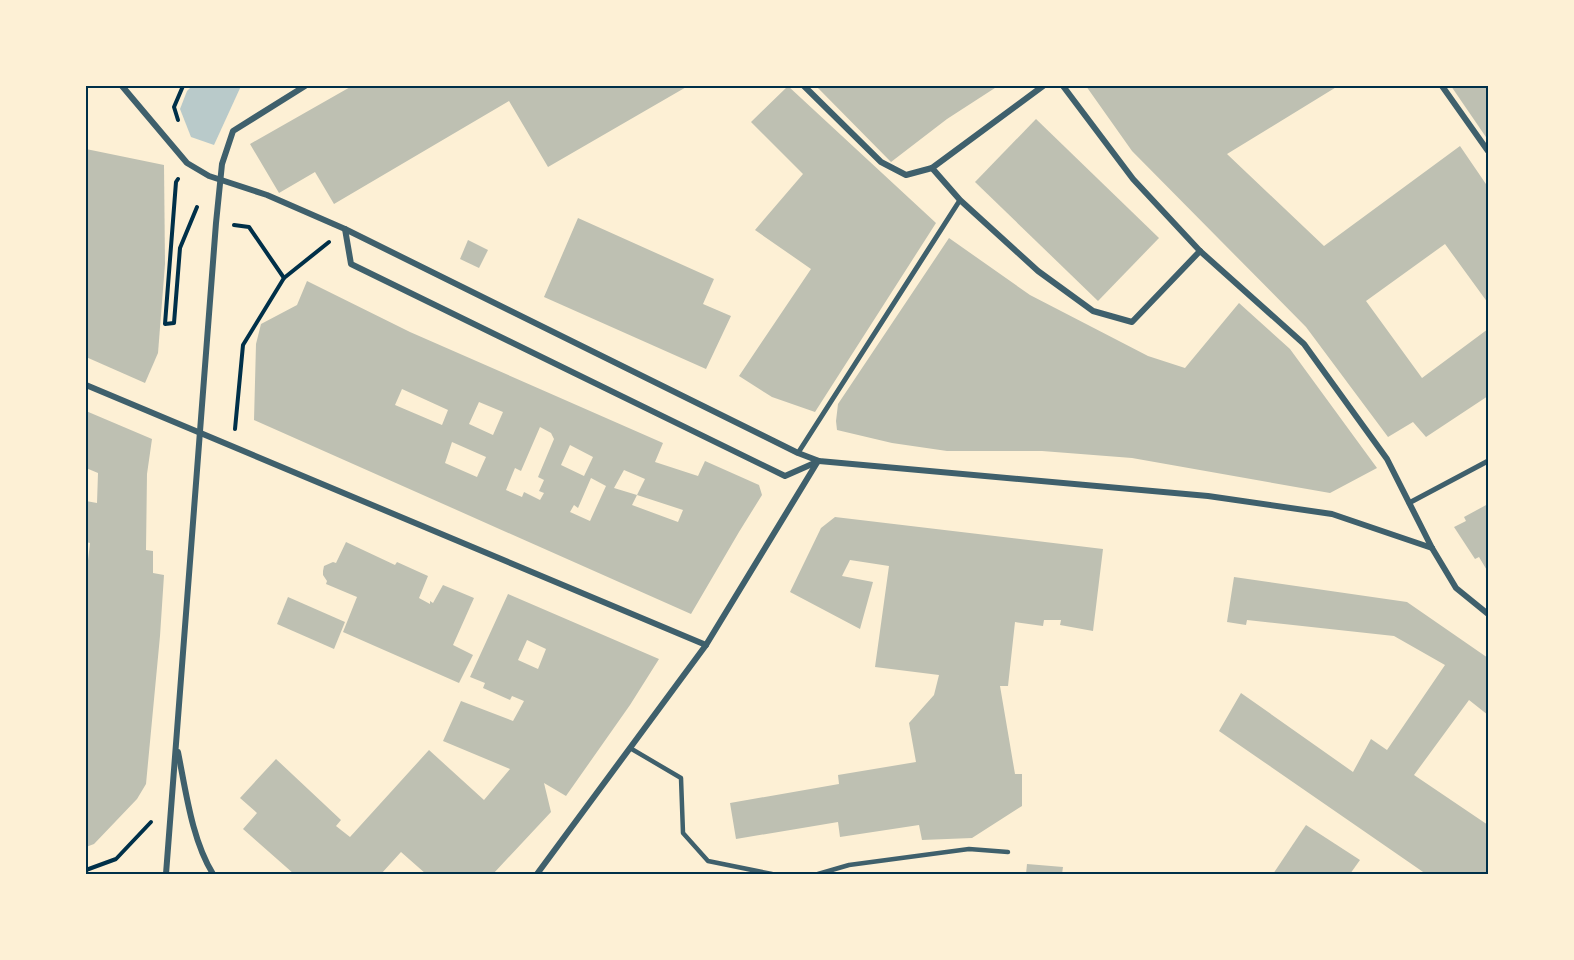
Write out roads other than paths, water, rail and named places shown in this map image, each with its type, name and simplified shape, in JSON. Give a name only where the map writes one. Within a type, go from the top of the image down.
[{"type":"street","points":[[122,86],[188,162],[209,176],[267,195],[345,229],[798,453],[819,461],[1208,496],[1332,514],[1432,548]]},
{"type":"street","points":[[166,874],[222,165],[233,131],[305,86]]},
{"type":"street","points":[[804,86],[881,162],[906,175],[932,168],[1043,86]]},
{"type":"street","points":[[1064,86],[1133,179],[1200,251],[1304,344],[1387,459],[1432,548],[1456,588],[1488,614]]},
{"type":"street","points":[[1442,86],[1488,151]]},
{"type":"street","points":[[932,168],[960,200],[1038,271],[1093,311],[1132,322],[1200,251]]},
{"type":"street","points":[[798,453],[960,200]]},
{"type":"street","points":[[345,229],[351,264],[785,477],[819,461]]},
{"type":"street","points":[[86,385],[706,645]]},
{"type":"street","points":[[537,874],[706,645],[819,461]]},
{"type":"street","points":[[1409,503],[1488,461]]},
{"type":"street","points":[[176,742],[190,810],[204,860],[213,874]]},
{"type":"lane","points":[[630,748],[681,778],[683,833],[708,861],[772,874]]},
{"type":"lane","points":[[818,874],[849,865],[969,849],[1008,852]]}]
